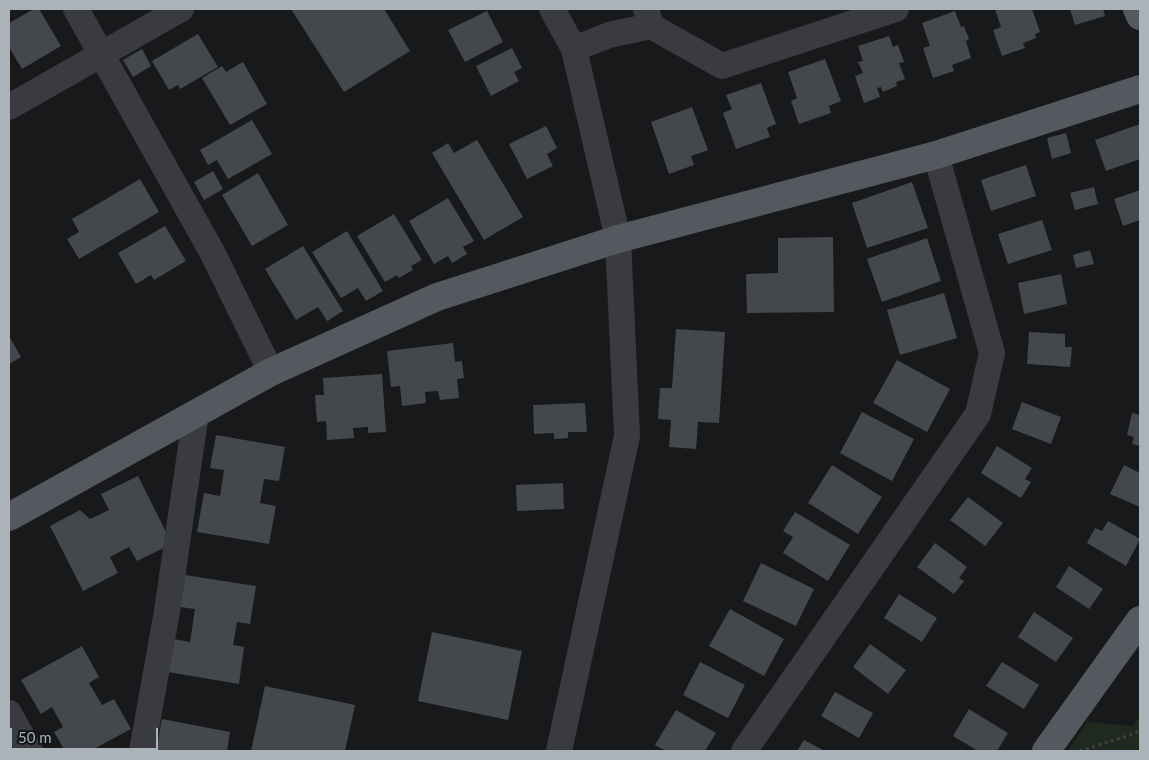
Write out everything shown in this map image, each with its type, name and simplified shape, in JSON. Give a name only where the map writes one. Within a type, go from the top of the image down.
[{"type":"main road","points":[[1137,9],[1140,16]]},
{"type":"main road","points":[[9,517],[272,372],[437,297],[618,239],[936,155],[1140,89]]},
{"type":"main road","points":[[1046,751],[1140,620]]},
{"type":"street","points":[[76,9],[212,252],[272,372]]},
{"type":"street","points":[[9,107],[181,9]]},
{"type":"street","points":[[552,9],[574,49],[618,239],[627,436],[559,751]]},
{"type":"street","points":[[574,49],[648,18],[722,66],[896,9]]},
{"type":"street","points":[[744,751],[978,414],[992,353],[936,155]]},
{"type":"street","points":[[142,751],[167,611],[196,413]]},
{"type":"street","points":[[9,713],[30,751]]},
{"type":"path","points":[[1080,751],[1136,733],[1140,726]]},
{"type":"shaded area","points":[[1140,716],[1140,751],[1068,751],[1087,722],[1133,726]]},
{"type":"building","points":[[34,9],[39,9],[61,46],[22,69],[9,47],[9,23]]},
{"type":"building","points":[[291,9],[384,9],[410,51],[344,92]]},
{"type":"building","points":[[995,9],[1032,9],[1040,32],[1035,34],[1036,38],[1023,43],[1025,48],[1002,56],[993,30],[1001,27]]},
{"type":"building","points":[[1070,9],[1103,9],[1105,16],[1075,25]]},
{"type":"building","points":[[487,11],[503,42],[465,62],[448,30]]},
{"type":"building","points":[[955,11],[961,27],[964,26],[969,39],[966,41],[971,58],[952,65],[954,71],[933,78],[923,48],[930,46],[922,23]]},
{"type":"building","points":[[198,34],[218,67],[180,89],[178,85],[169,90],[152,61]]},
{"type":"building","points":[[889,36],[893,47],[898,45],[904,62],[899,63],[905,79],[896,82],[897,86],[883,92],[881,87],[877,88],[880,97],[864,103],[855,76],[863,73],[858,62],[863,61],[858,46]]},
{"type":"building","points":[[512,48],[522,68],[514,72],[519,81],[491,96],[476,66]]},
{"type":"building","points":[[142,49],[151,66],[133,77],[123,60]]},
{"type":"building","points":[[825,59],[841,101],[829,106],[831,113],[799,124],[791,101],[797,98],[788,72]]},
{"type":"building","points":[[243,62],[267,104],[230,125],[202,78],[222,66],[226,72]]},
{"type":"building","points":[[761,83],[776,124],[767,128],[770,137],[736,149],[723,113],[732,109],[726,95]]},
{"type":"building","points":[[692,107],[708,150],[691,156],[694,165],[669,174],[651,122]]},
{"type":"building","points":[[252,120],[272,154],[228,179],[217,160],[208,165],[200,150]]},
{"type":"building","points":[[1140,124],[1140,159],[1106,171],[1095,140]]},
{"type":"building","points":[[546,126],[557,148],[547,154],[553,166],[527,179],[509,144]]},
{"type":"building","points":[[1066,133],[1071,153],[1052,159],[1047,138]]},
{"type":"building","points":[[477,140],[523,217],[484,240],[432,153],[448,143],[454,153]]},
{"type":"building","points":[[1026,165],[1036,196],[991,211],[981,180]]},
{"type":"building","points":[[213,171],[223,189],[204,200],[194,182]]},
{"type":"building","points":[[258,173],[288,225],[252,246],[222,195]]},
{"type":"building","points":[[140,179],[159,212],[79,259],[67,239],[79,232],[72,219]]},
{"type":"building","points":[[912,182],[928,228],[867,248],[852,203]]},
{"type":"building","points":[[1094,187],[1098,204],[1075,210],[1070,193]]},
{"type":"building","points":[[1140,190],[1140,220],[1123,226],[1114,199]]},
{"type":"building","points":[[448,198],[474,241],[463,247],[467,254],[452,263],[448,256],[434,264],[409,221]]},
{"type":"building","points":[[394,214],[422,260],[411,266],[413,270],[399,278],[397,275],[385,282],[357,236]]},
{"type":"building","points":[[1042,220],[1052,250],[1008,264],[998,234]]},
{"type":"building","points":[[165,226],[186,261],[154,280],[151,275],[136,284],[118,253]]},
{"type":"building","points":[[347,231],[383,291],[366,301],[358,288],[341,298],[312,252]]},
{"type":"building","points":[[833,237],[834,312],[747,313],[746,274],[778,273],[778,238]]},
{"type":"building","points":[[927,238],[941,281],[882,302],[867,259]]},
{"type":"building","points":[[303,246],[343,311],[327,321],[318,307],[296,320],[265,269]]},
{"type":"building","points":[[1090,250],[1094,264],[1076,268],[1073,255]]},
{"type":"building","points":[[1061,274],[1067,304],[1024,314],[1018,283]]},
{"type":"building","points":[[944,293],[957,338],[900,355],[887,310]]},
{"type":"building","points":[[676,329],[725,332],[719,423],[698,422],[696,449],[669,447],[671,420],[658,419],[660,388],[672,388]]},
{"type":"building","points":[[1029,332],[1065,334],[1065,347],[1072,347],[1070,367],[1027,364]]},
{"type":"building","points":[[9,336],[21,357],[9,364]]},
{"type":"building","points":[[453,343],[455,362],[462,361],[464,378],[457,379],[459,398],[440,400],[438,391],[425,392],[426,403],[402,406],[400,386],[391,387],[387,351]]},
{"type":"building","points":[[897,360],[950,389],[927,432],[873,403]]},
{"type":"building","points":[[382,374],[386,432],[368,433],[368,427],[353,428],[354,438],[327,440],[326,421],[317,422],[315,395],[324,395],[323,378]]},
{"type":"building","points":[[1022,402],[1061,417],[1051,444],[1012,429]]},
{"type":"building","points":[[585,403],[587,432],[568,432],[568,438],[554,439],[554,433],[534,434],[533,405]]},
{"type":"building","points":[[862,412],[914,439],[892,481],[840,453]]},
{"type":"building","points":[[1132,413],[1140,415],[1140,446],[1132,444],[1134,437],[1127,435]]},
{"type":"building","points":[[216,435],[285,447],[279,481],[264,479],[260,503],[276,506],[269,544],[197,532],[204,493],[220,496],[224,470],[210,468]]},
{"type":"building","points":[[997,446],[1032,468],[1025,479],[1031,482],[1021,498],[981,473]]},
{"type":"building","points":[[832,465],[882,497],[858,534],[808,503]]},
{"type":"building","points":[[1124,465],[1140,473],[1140,507],[1110,494]]},
{"type":"building","points":[[138,476],[172,544],[137,561],[129,547],[110,557],[118,573],[83,591],[50,526],[80,510],[90,519],[109,510],[101,494]]},
{"type":"building","points":[[563,483],[564,509],[517,511],[516,485]]},
{"type":"building","points":[[968,497],[1003,523],[985,546],[950,520]]},
{"type":"building","points":[[795,512],[850,545],[828,581],[783,553],[793,537],[783,531]]},
{"type":"building","points":[[1108,521],[1140,539],[1126,566],[1087,543],[1095,528],[1102,531]]},
{"type":"building","points":[[935,543],[967,567],[959,578],[964,581],[954,594],[917,567]]},
{"type":"building","points":[[761,563],[814,589],[796,626],[743,601]]},
{"type":"building","points":[[1069,566],[1103,589],[1089,609],[1056,587]]},
{"type":"building","points":[[185,575],[256,586],[250,624],[237,622],[233,645],[244,647],[239,684],[168,672],[174,639],[190,642],[195,609],[180,607]]},
{"type":"building","points":[[899,594],[937,618],[922,642],[884,618]]},
{"type":"building","points":[[730,609],[784,639],[764,676],[709,646]]},
{"type":"building","points":[[1034,612],[1073,638],[1056,662],[1018,637]]},
{"type":"building","points":[[432,632],[522,651],[508,720],[418,701]]},
{"type":"building","points":[[870,644],[906,670],[888,694],[853,667]]},
{"type":"building","points":[[82,646],[99,677],[89,683],[102,705],[114,699],[131,729],[90,751],[65,751],[54,732],[63,727],[52,707],[41,714],[21,680]]},
{"type":"building","points":[[700,662],[745,685],[728,718],[683,695]]},
{"type":"building","points":[[1002,662],[1039,685],[1024,709],[986,686]]},
{"type":"building","points":[[265,686],[355,705],[345,751],[251,751]]},
{"type":"building","points":[[835,692],[873,713],[859,738],[821,716]]},
{"type":"building","points":[[969,709],[1008,733],[997,751],[978,751],[953,736]]},
{"type":"building","points":[[676,710],[716,733],[705,751],[666,751],[655,745]]},
{"type":"building","points":[[162,719],[230,732],[227,751],[156,751]]},
{"type":"building","points":[[804,740],[825,751],[797,751]]}]
